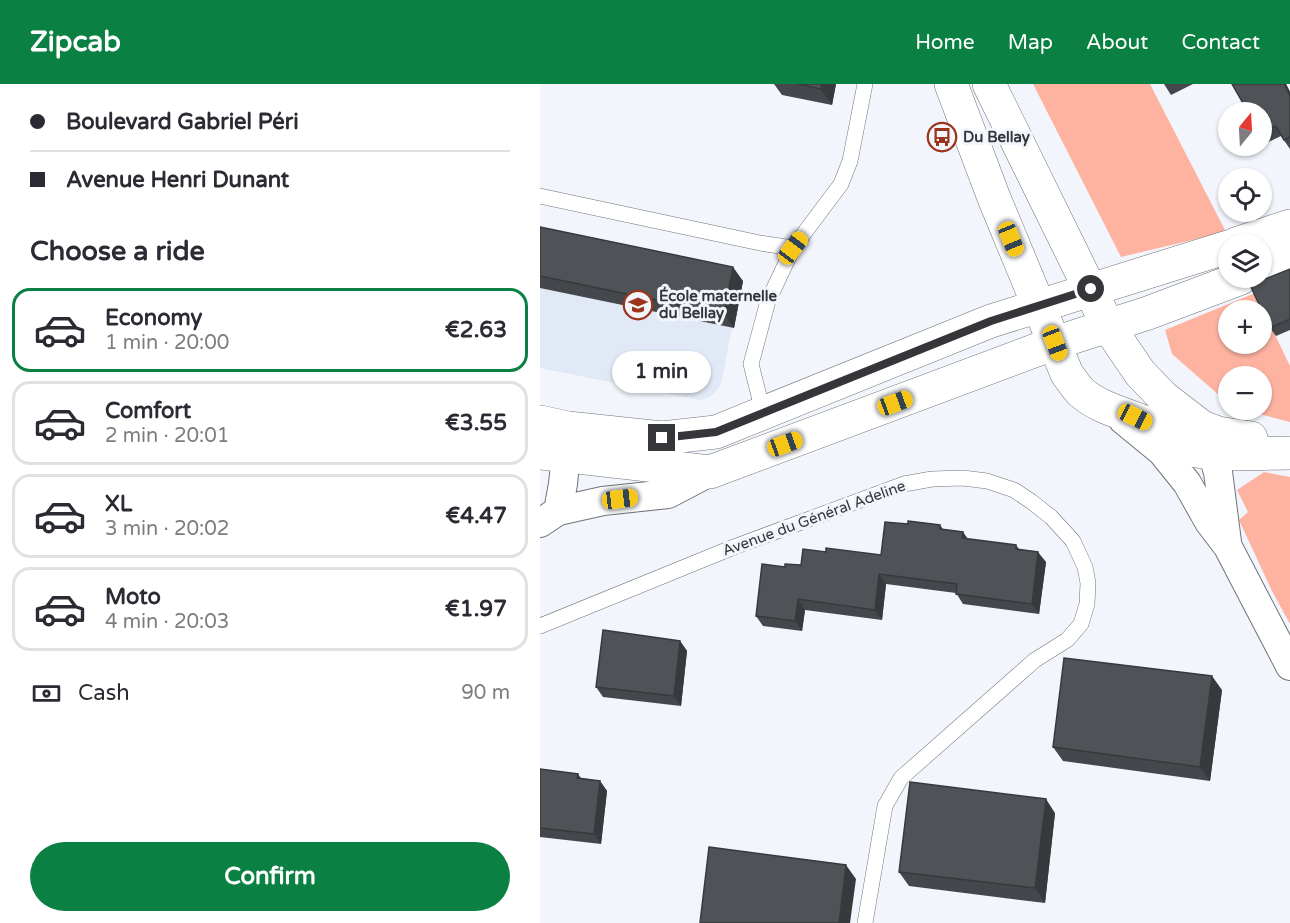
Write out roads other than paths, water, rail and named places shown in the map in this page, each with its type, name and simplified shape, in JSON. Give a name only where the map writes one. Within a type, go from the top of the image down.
[{"type":"main road","points":[[951,84],[994,198],[1066,374],[1081,392],[1102,405],[1161,430],[1182,446],[1194,450],[1218,433],[1262,440],[1290,448]]},
{"type":"main road","points":[[989,84],[1108,326],[1140,374],[1208,440],[1290,453]]},
{"type":"main road","points":[[1266,234],[1290,226]]},
{"type":"main road","points":[[553,440],[662,438],[716,432],[991,321],[1218,250]]},
{"type":"main road","points":[[1272,266],[1290,259]]},
{"type":"main road","points":[[553,440],[710,472],[1055,343],[1218,286]]},
{"type":"street","points":[[1113,409],[1125,423],[1162,452],[1187,483],[1209,522],[1228,547],[1290,666]]},
{"type":"street","points":[[553,440],[549,517],[603,501],[668,494],[710,472]]},
{"type":"street","points":[[1208,440],[1218,472],[1228,547]]},
{"type":"lane","points":[[763,412],[751,364],[768,301],[793,248],[841,184],[849,161],[865,84]]},
{"type":"lane","points":[[540,196],[793,248]]},
{"type":"lane","name":"Avenue du Général Adeline","points":[[540,626],[734,546],[904,484],[932,479],[963,478],[987,481],[1014,490],[1051,517],[1073,541],[1085,567],[1088,583],[1087,604],[1081,624],[1067,640],[1035,660],[901,778],[885,806],[865,923]]},
{"type":"place","name":"Du Bellay","points":[[942,137]]},
{"type":"place","name":"École maternelle du Bellay","points":[[638,305]]}]
